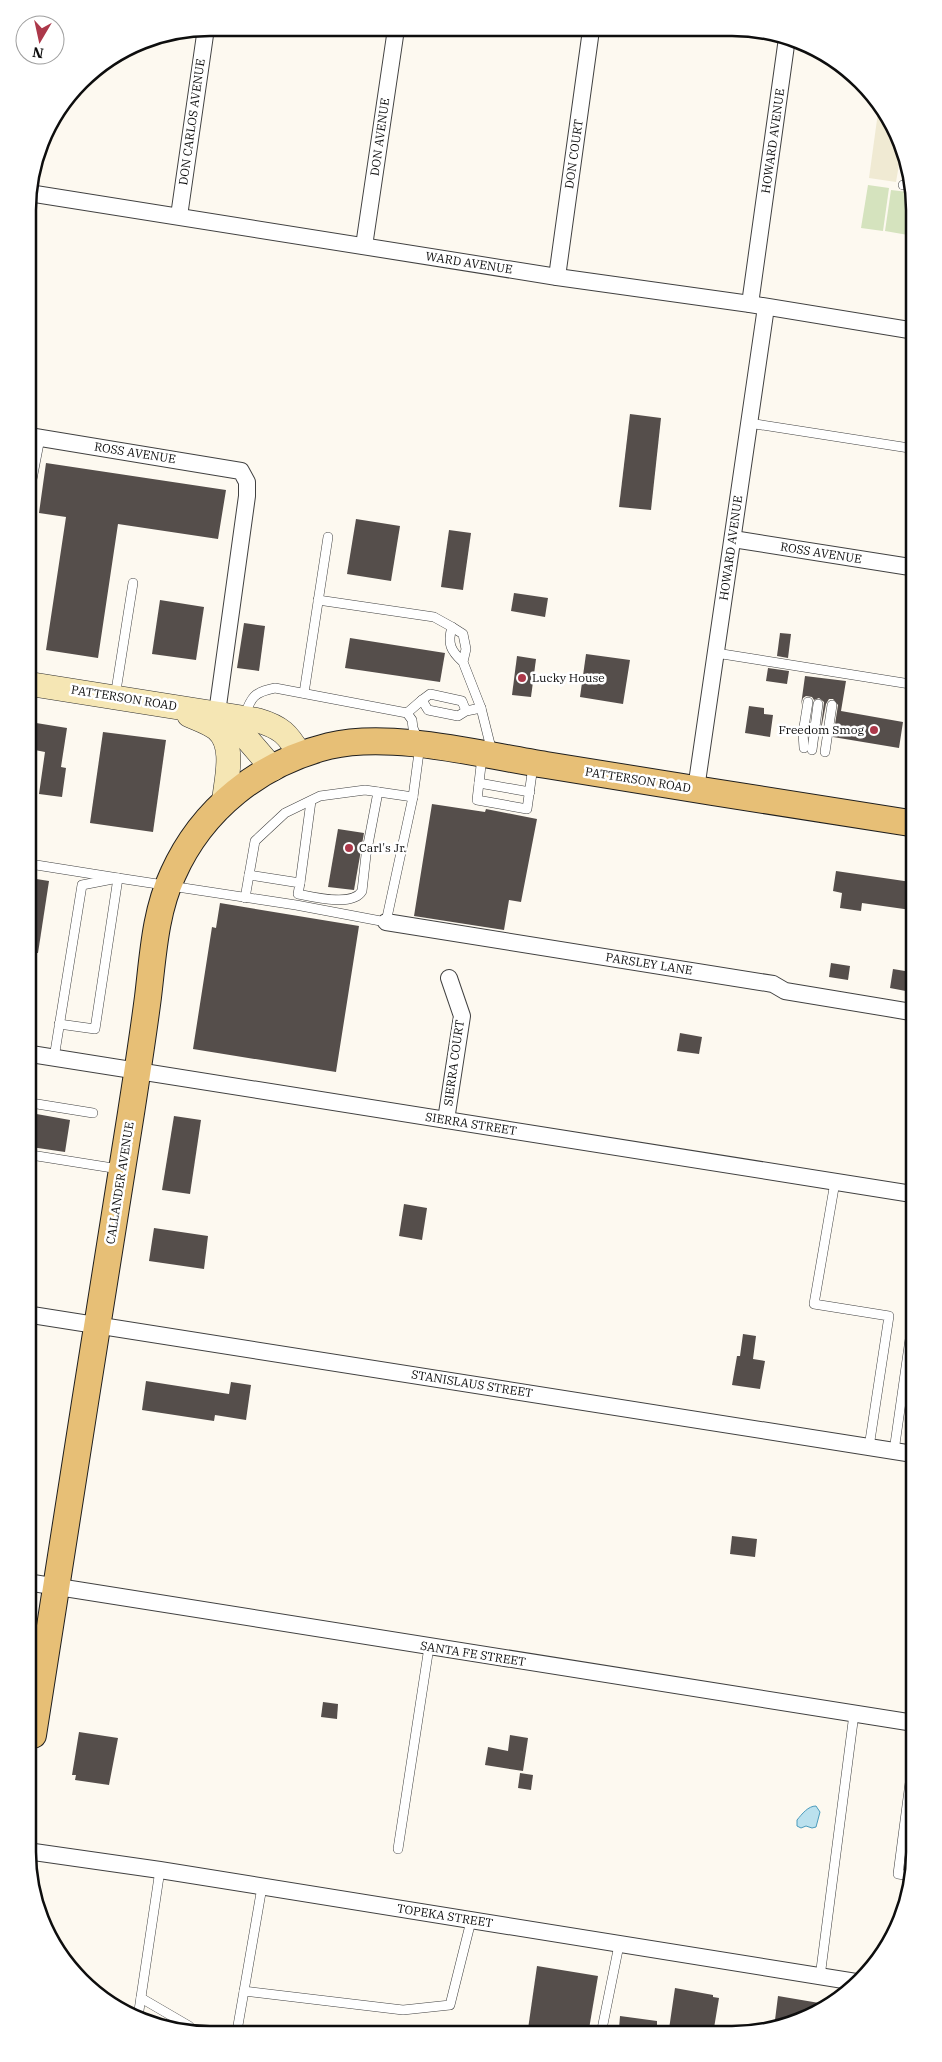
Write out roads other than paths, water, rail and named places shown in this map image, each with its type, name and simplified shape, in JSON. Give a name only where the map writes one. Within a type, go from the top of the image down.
[{"type":"main road","name":"PATTERSON ROAD","points":[[37,685],[217,713],[276,725],[291,738],[300,755]]},
{"type":"main road","points":[[172,706],[218,730],[227,744],[228,758],[224,801]]},
{"type":"main road","points":[[217,713],[243,734],[272,769]]},
{"type":"main road","name":"PATTERSON ROAD","points":[[365,742],[420,745],[906,821]]},
{"type":"main road","name":"CALLANDER AVENUE","points":[[36,1692],[44,1584],[98,1325],[138,1070],[156,929],[168,886],[190,842],[206,821],[224,801],[252,779],[300,755],[330,746],[365,742]]},
{"type":"street","name":"DON COURT","points":[[557,277],[591,36]]},
{"type":"street","name":"DON CARLOS AVENUE","points":[[179,216],[205,37]]},
{"type":"street","name":"DON AVENUE","points":[[364,246],[395,37]]},
{"type":"street","name":"HOWARD AVENUE","points":[[696,789],[749,423],[758,305],[786,45]]},
{"type":"street","name":"WARD AVENUE","points":[[38,194],[557,277],[758,305],[906,329]]},
{"type":"street","name":"ROSS AVENUE","points":[[37,437],[241,471],[247,482],[247,496],[217,713]]},
{"type":"street","name":"ROSS AVENUE","points":[[733,539],[906,566]]},
{"type":"street","name":"PARSLEY LANE","points":[[386,922],[773,984],[785,991],[906,1011]]},
{"type":"street","name":"SIERRA COURT","points":[[446,1120],[462,1016],[449,978]]},
{"type":"street","name":"SIERRA STREET","points":[[36,1055],[905,1193]]},
{"type":"street","name":"STANISLAUS STREET","points":[[36,1317],[905,1453]]},
{"type":"street","name":"SANTA FE STREET","points":[[44,1584],[905,1722]]},
{"type":"street","name":"TOPEKA STREET","points":[[36,1852],[160,1870],[849,1981]]},
{"type":"lane","points":[[749,423],[906,448]]},
{"type":"lane","points":[[304,693],[328,537]]},
{"type":"lane","points":[[115,697],[133,583]]},
{"type":"lane","points":[[318,600],[434,617],[463,634],[466,649],[463,662]]},
{"type":"lane","points":[[452,627],[449,638],[453,653],[463,662],[481,708],[488,756],[479,783],[477,800],[527,809],[534,763]]},
{"type":"lane","points":[[716,652],[906,683]]},
{"type":"lane","points":[[37,865],[386,922],[412,797],[420,745],[412,728],[412,720],[407,713],[276,688],[263,690],[250,698],[244,718]]},
{"type":"lane","points":[[407,713],[430,694],[462,701],[466,711]]},
{"type":"lane","points":[[422,700],[428,710],[458,716],[466,711],[481,708]]},
{"type":"lane","points":[[808,702],[803,733],[808,749],[818,704]]},
{"type":"lane","points":[[825,752],[832,705]]},
{"type":"lane","points":[[479,783],[530,792]]},
{"type":"lane","points":[[246,898],[255,841],[285,813],[320,796],[365,790],[412,797]]},
{"type":"lane","points":[[311,800],[298,894],[340,900],[354,899],[360,896],[362,891],[366,855],[378,792]]},
{"type":"lane","points":[[249,875],[300,883]]},
{"type":"lane","points":[[60,1024],[95,1029],[118,878]]},
{"type":"lane","points":[[54,1058],[82,886],[118,878]]},
{"type":"lane","points":[[36,1104],[93,1113]]},
{"type":"lane","points":[[36,1155],[122,1170]]},
{"type":"lane","points":[[834,1182],[814,1304],[889,1316],[869,1446]]},
{"type":"lane","points":[[894,1451],[905,1372]]},
{"type":"lane","points":[[398,1849],[429,1647]]},
{"type":"lane","points":[[820,1977],[854,1714]]},
{"type":"lane","points":[[903,1875],[898,1874],[905,1820]]},
{"type":"lane","points":[[139,2011],[160,1870]]},
{"type":"lane","points":[[238,2026],[262,1887]]},
{"type":"lane","points":[[244,1991],[402,2010],[450,2004],[471,1920]]},
{"type":"lane","points":[[603,2026],[619,1944]]},
{"type":"lane","points":[[141,1998],[185,2024]]},
{"type":"water","points":[[816,1806],[820,1812],[816,1827],[806,1826],[801,1828],[797,1826],[797,1820],[803,1813],[810,1807]]},
{"type":"place","name":"Lucky House","points":[[522,678]]},
{"type":"place","name":"Freedom Smog","points":[[874,730]]},
{"type":"place","name":"Carl's Jr.","points":[[349,848]]}]
